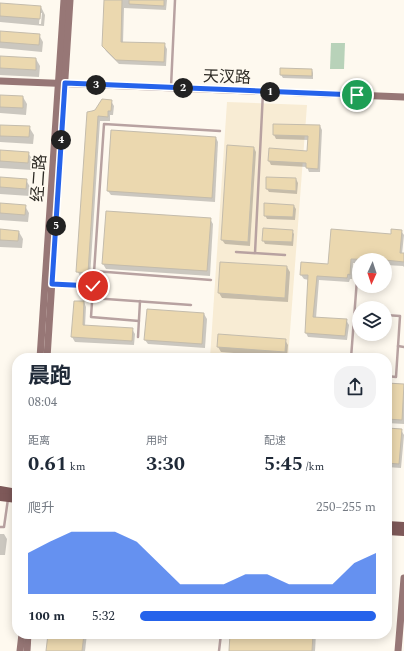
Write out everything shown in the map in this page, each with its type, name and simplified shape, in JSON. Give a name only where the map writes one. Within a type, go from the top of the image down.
[{"type":"main road","points":[[0,490],[12,495]]},
{"type":"main road","points":[[0,496],[12,495]]},
{"type":"main road","points":[[392,525],[404,526]]},
{"type":"main road","points":[[392,531],[404,532]]},
{"type":"street","name":"经二路","points":[[62,83],[64,0]]},
{"type":"street","name":"经二路","points":[[47,353],[49,284],[62,83],[70,0]]},
{"type":"street","name":"天汊路","points":[[0,81],[404,97]]},
{"type":"street","name":"经二路","points":[[41,353],[49,284]]},
{"type":"street","points":[[398,651],[404,578]]},
{"type":"street","points":[[20,651],[21,639]]},
{"type":"street","points":[[27,651],[28,639]]},
{"type":"lane","points":[[171,88],[175,0]]},
{"type":"lane","points":[[255,253],[264,92]]},
{"type":"lane","points":[[139,321],[91,317],[104,124],[220,131]]},
{"type":"lane","points":[[236,252],[284,255]]},
{"type":"lane","points":[[94,271],[211,280]]},
{"type":"lane","points":[[49,284],[93,286]]},
{"type":"lane","points":[[92,298],[192,305]]},
{"type":"lane","points":[[138,337],[140,301]]},
{"type":"lane","points":[[392,315],[400,316],[396,377],[392,377]]},
{"type":"lane","points":[[351,353],[352,341]]},
{"type":"lane","points":[[398,346],[404,347]]},
{"type":"lane","points":[[0,527],[4,527],[12,499]]},
{"type":"lane","points":[[220,651],[221,639]]},
{"type":"shaded area","points":[[227,102],[307,105],[288,353],[210,353]]},
{"type":"green space","points":[[331,43],[345,43],[344,69],[330,69]]},
{"type":"building","points":[[104,0],[122,0],[121,42],[165,43],[164,62],[116,60],[102,46]]},
{"type":"building","points":[[129,0],[164,0],[164,6],[129,4]]},
{"type":"building","points":[[0,3],[41,6],[40,19],[0,16]]},
{"type":"building","points":[[0,31],[40,34],[39,45],[0,42]]},
{"type":"building","points":[[0,56],[36,58],[36,70],[0,68]]},
{"type":"building","points":[[280,68],[312,69],[312,76],[280,75]]},
{"type":"building","points":[[0,95],[23,96],[23,108],[0,107]]},
{"type":"building","points":[[102,99],[112,100],[111,111],[108,111],[108,117],[98,116],[88,273],[76,272],[87,112],[95,110]]},
{"type":"building","points":[[273,124],[320,125],[318,169],[306,168],[306,163],[268,161],[269,148],[307,151],[308,136],[273,135]]},
{"type":"building","points":[[0,125],[30,126],[29,137],[0,136]]},
{"type":"building","points":[[111,130],[216,137],[212,198],[107,191]]},
{"type":"building","points":[[227,145],[254,147],[248,242],[221,240]]},
{"type":"building","points":[[0,150],[29,152],[28,163],[0,161]]},
{"type":"building","points":[[0,177],[27,179],[26,189],[0,187]]},
{"type":"building","points":[[266,177],[296,178],[296,191],[266,189]]},
{"type":"building","points":[[0,203],[26,205],[25,215],[0,213]]},
{"type":"building","points":[[264,203],[294,205],[293,217],[264,216]]},
{"type":"building","points":[[106,211],[211,218],[207,271],[102,264]]},
{"type":"building","points":[[263,228],[293,230],[292,242],[262,241]]},
{"type":"building","points":[[0,229],[19,231],[18,241],[0,240]]},
{"type":"building","points":[[331,229],[391,234],[391,229],[402,230],[400,253],[404,253],[404,262],[392,261],[392,253],[352,253],[350,275],[348,274],[347,278],[317,276],[313,317],[347,319],[345,336],[305,333],[308,275],[300,275],[301,262],[328,264]]},
{"type":"building","points":[[220,262],[287,266],[285,298],[218,293]]},
{"type":"building","points":[[74,301],[84,301],[83,325],[133,328],[132,341],[71,337]]},
{"type":"building","points":[[147,309],[204,313],[202,344],[144,340]]},
{"type":"building","points":[[218,334],[286,339],[285,352],[217,347]]},
{"type":"building","points":[[392,383],[404,384],[402,420],[392,419]]},
{"type":"building","points":[[392,428],[402,429],[399,464],[392,463]]},
{"type":"building","points":[[47,639],[83,639],[82,651],[46,651]]},
{"type":"building","points":[[230,639],[313,639],[312,651],[229,651]]},
{"type":"route","points":[[93,286],[52,284],[65,83],[357,95]]}]
